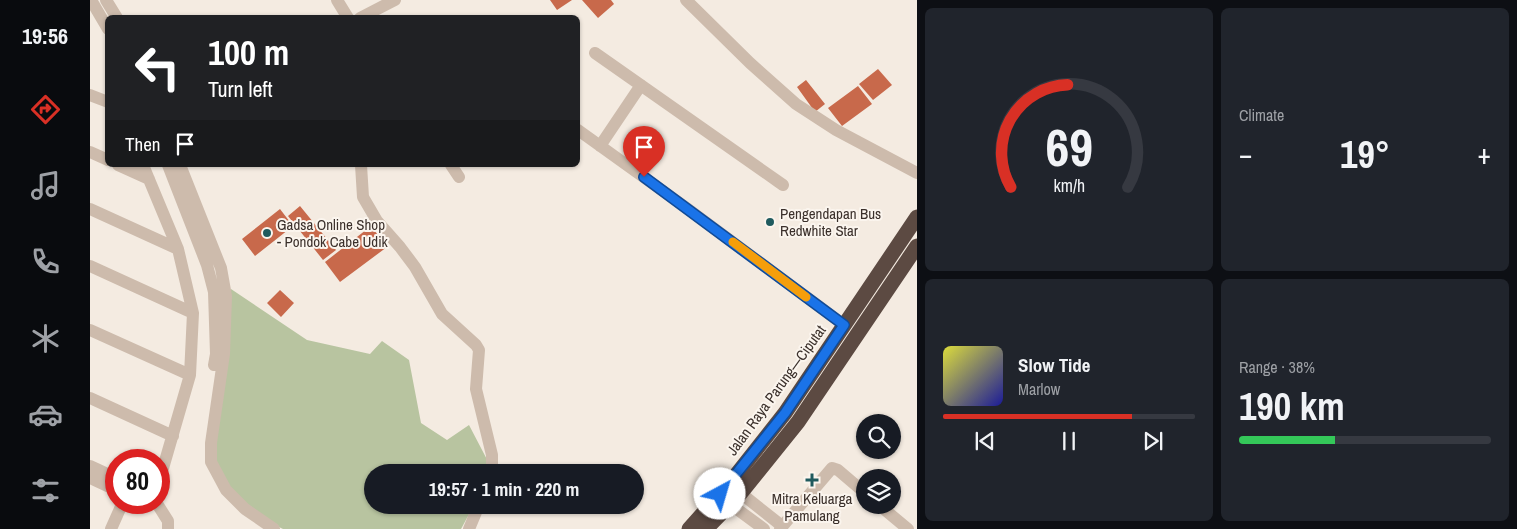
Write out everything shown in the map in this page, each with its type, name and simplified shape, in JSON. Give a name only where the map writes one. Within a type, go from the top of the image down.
[{"type":"highway","name":"Jalan Raya Parung—Ciputat","points":[[689,529],[733,494],[785,413],[917,217]]},
{"type":"highway","name":"Jalan Raya Parung—Ciputat","points":[[706,529],[733,494],[798,422],[917,246]]},
{"type":"highway","points":[[844,325],[858,334]]},
{"type":"street","points":[[91,0],[105,24]]},
{"type":"street","points":[[106,0],[115,15]]},
{"type":"street","points":[[338,0],[346,15]]},
{"type":"street","points":[[366,15],[395,0]]},
{"type":"street","points":[[686,0],[743,56],[796,104],[836,130],[917,173]]},
{"type":"street","points":[[595,53],[784,185]]},
{"type":"street","points":[[600,146],[641,85]]},
{"type":"street","points":[[90,95],[105,101]]},
{"type":"street","points":[[580,131],[844,325]]},
{"type":"street","points":[[90,152],[105,159]]},
{"type":"street","points":[[122,167],[148,179]]},
{"type":"street","points":[[144,167],[178,249],[193,313],[190,375],[169,449]]},
{"type":"street","points":[[169,167],[208,265],[214,292],[216,354],[203,444],[203,463],[218,492],[237,512],[262,529]]},
{"type":"street","points":[[181,167],[221,268],[226,296],[224,354],[211,443],[211,462],[226,490],[245,510],[274,529]]},
{"type":"street","points":[[361,167],[363,198],[377,221],[415,267],[442,314],[479,350],[476,389],[492,455],[492,464]]},
{"type":"street","points":[[452,167],[459,177]]},
{"type":"street","points":[[90,209],[178,249]]},
{"type":"street","points":[[90,266],[193,313]]},
{"type":"street","points":[[90,330],[190,375]]},
{"type":"street","points":[[90,398],[173,436]]},
{"type":"street","points":[[90,466],[105,473]]},
{"type":"street","points":[[733,494],[781,528],[832,468],[838,470],[856,485]]},
{"type":"street","points":[[90,478],[105,485]]},
{"type":"street","points":[[733,494],[764,529]]},
{"type":"street","points":[[111,529],[118,514]]},
{"type":"street","points":[[164,514],[168,521],[168,529]]},
{"type":"street","points":[[469,529],[476,514]]},
{"type":"street","points":[[890,514],[908,529]]},
{"type":"green space","points":[[231,289],[307,340],[370,354],[382,341],[409,360],[421,423],[447,440],[469,425],[489,464],[364,464],[364,514],[469,514],[461,529],[283,529],[249,512],[217,470],[213,449]]},
{"type":"building","points":[[550,0],[572,0],[557,10]]},
{"type":"building","points":[[582,0],[611,0],[614,4],[598,18]]},
{"type":"building","points":[[878,69],[892,85],[873,100],[859,84]]},
{"type":"building","points":[[806,80],[825,104],[815,112],[797,87]]},
{"type":"building","points":[[858,86],[872,104],[842,126],[828,108]]},
{"type":"building","points":[[300,206],[336,250],[323,260],[288,216]]},
{"type":"building","name":"Gadsa Online Shop - Pondok Cabe Udik","points":[[280,209],[293,226],[255,256],[242,239]]},
{"type":"building","points":[[371,226],[387,247],[340,282],[325,262]]},
{"type":"building","points":[[280,290],[294,303],[281,317],[267,303]]},
{"type":"slow traffic","points":[[733,242],[806,297]]},
{"type":"place","name":"Pengendapan Bus Redwhite Star","points":[[770,222]]},
{"type":"place","name":"Gadsa Online Shop - Pondok Cabe Udik","points":[[267,233]]},
{"type":"place","name":"Mitra Keluarga Pamulang","points":[[812,480]]},
{"type":"route","points":[[644,177],[844,325],[785,413],[720,494]]}]
